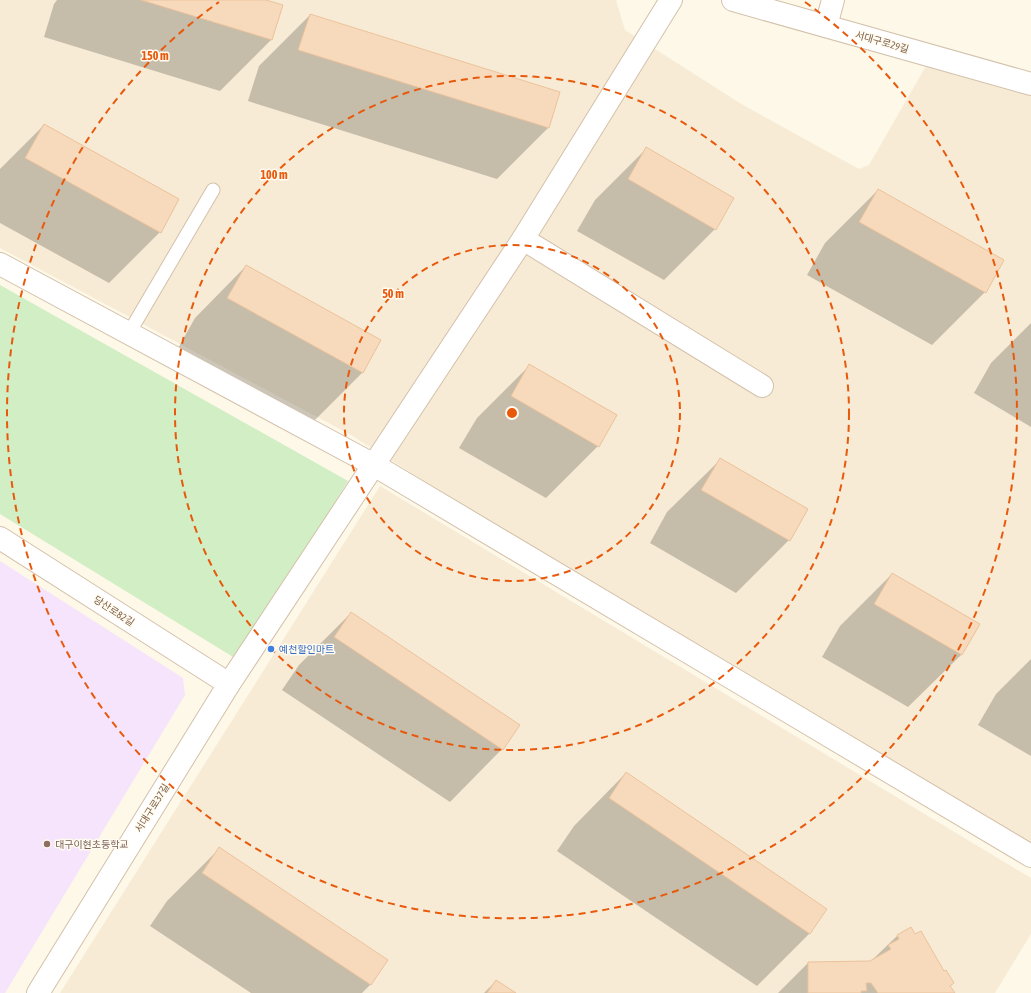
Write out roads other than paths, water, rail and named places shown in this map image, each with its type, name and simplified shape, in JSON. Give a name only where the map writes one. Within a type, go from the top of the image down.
[{"type":"street","name":"서대구로37길","points":[[38,993],[229,684],[523,240],[671,0]]},
{"type":"street","name":"서대구로29길","points":[[733,0],[1031,84]]},
{"type":"street","points":[[826,26],[833,0]]},
{"type":"street","points":[[523,240],[762,386]]},
{"type":"street","points":[[0,264],[374,465],[1031,856]]},
{"type":"street","name":"당산로82길","points":[[0,538],[229,684]]},
{"type":"lane","points":[[129,333],[213,190]]},
{"type":"place","name":"예천할인마트","points":[[271,649]]},
{"type":"place","name":"대구이현초등학교","points":[[47,844]]}]
